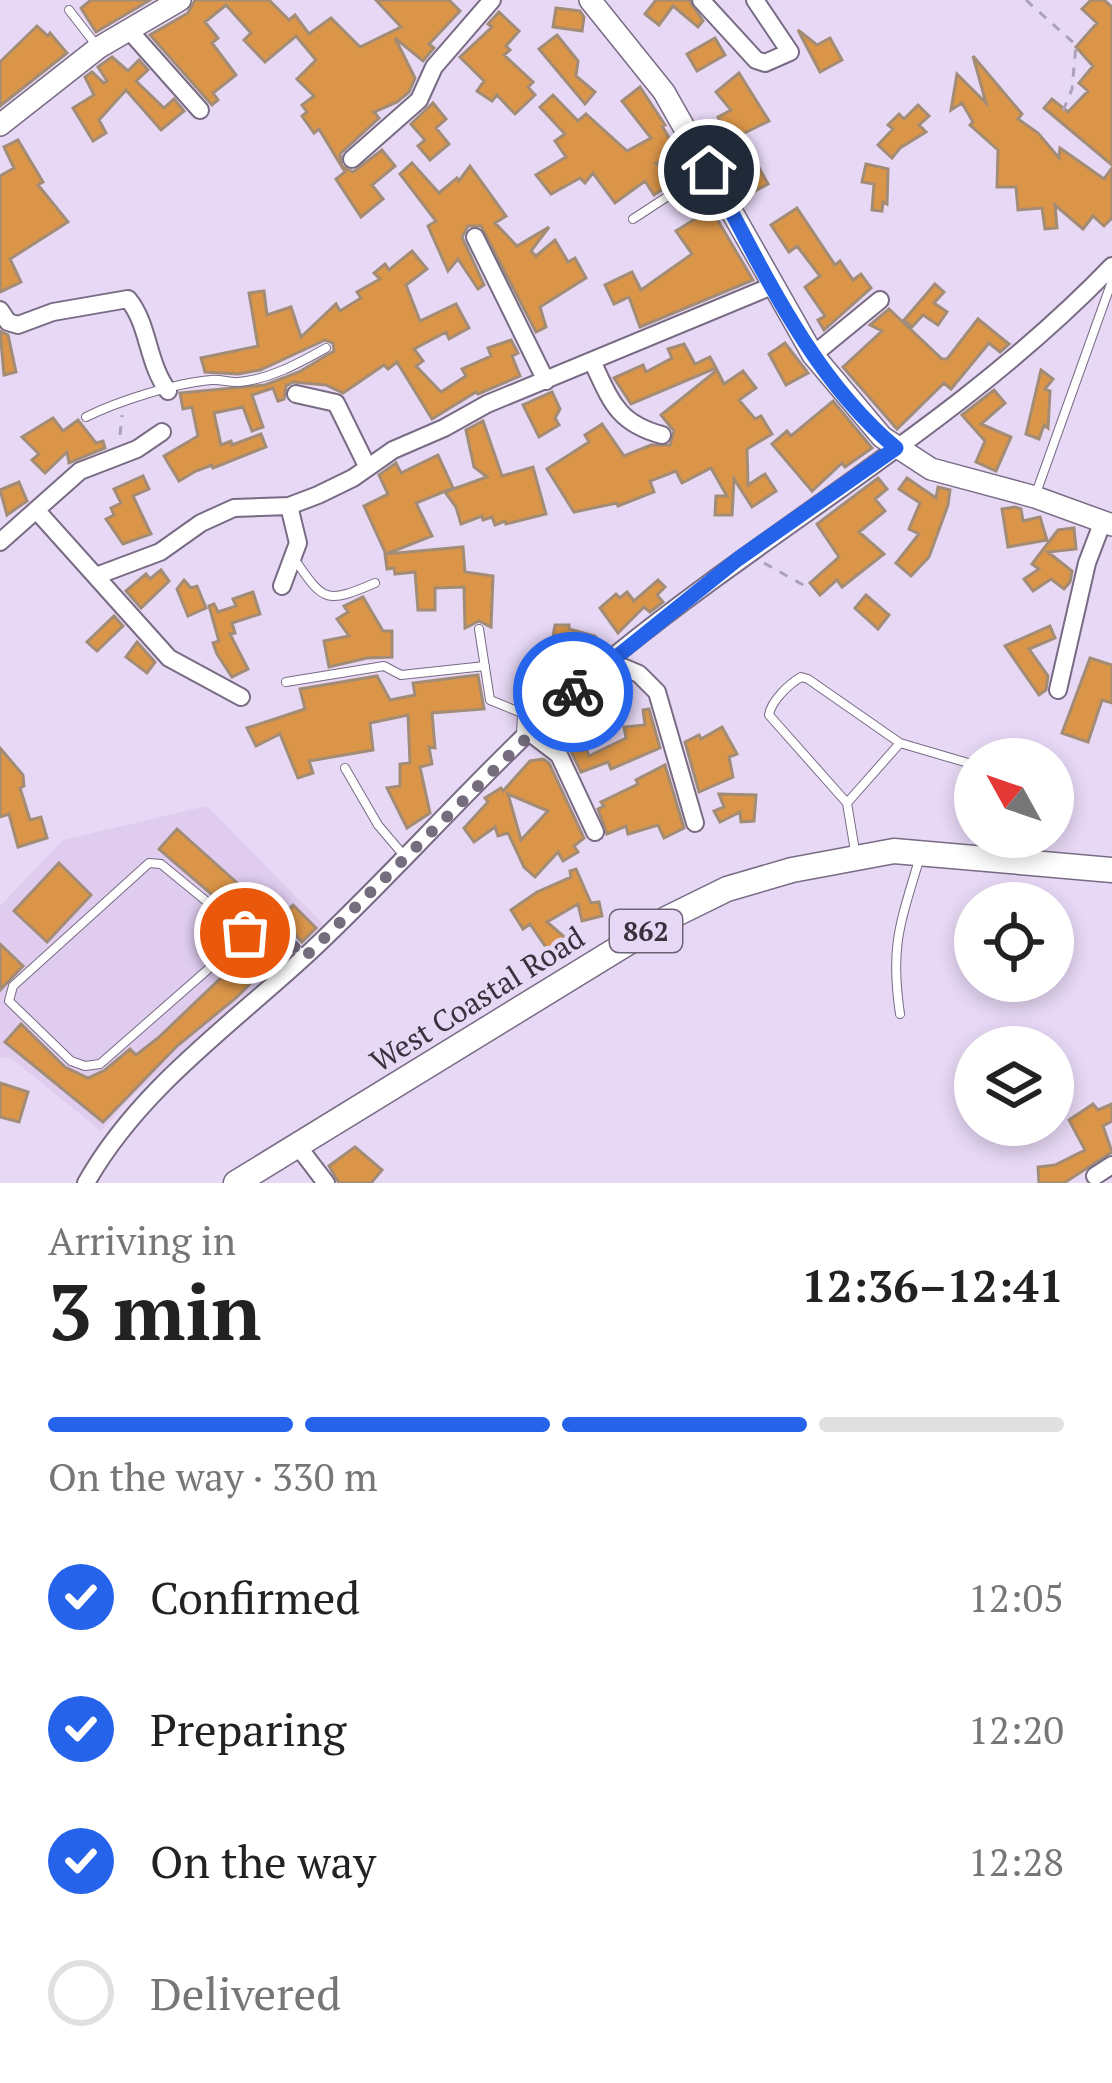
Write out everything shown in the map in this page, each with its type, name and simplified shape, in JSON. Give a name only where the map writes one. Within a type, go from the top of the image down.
[{"type":"main road","name":"West Coastal Road","points":[[236,1183],[668,918],[727,889],[792,870],[894,851],[1112,870]]},
{"type":"street","points":[[0,125],[98,47],[180,0]]},
{"type":"street","points":[[352,159],[419,100],[434,67],[492,0]]},
{"type":"street","points":[[590,0],[664,92],[813,355],[853,406],[917,463],[1107,523],[1087,563],[1058,690]]},
{"type":"street","points":[[701,0],[756,60],[765,63],[787,55],[790,50],[754,0]]},
{"type":"street","points":[[128,29],[200,110]]},
{"type":"street","points":[[476,238],[546,380]]},
{"type":"street","points":[[86,1183],[128,1122],[170,1077],[304,958],[407,860],[524,737],[608,661],[738,559],[997,374],[1112,266]]},
{"type":"street","points":[[96,576],[160,552],[234,508],[289,506],[353,478],[367,466],[487,404],[772,286]]},
{"type":"street","points":[[0,310],[11,324],[21,325],[53,312],[128,298],[156,373],[168,391]]},
{"type":"street","points":[[813,355],[880,299]]},
{"type":"street","points":[[592,361],[624,418],[662,436]]},
{"type":"street","points":[[296,394],[336,403],[367,466]]},
{"type":"street","points":[[0,542],[80,471],[137,449],[162,432]]},
{"type":"street","points":[[282,586],[295,560],[298,537],[289,506]]},
{"type":"street","points":[[38,512],[169,658],[241,697]]},
{"type":"street","points":[[608,661],[639,674],[656,692],[695,823]]},
{"type":"street","points":[[524,737],[559,755],[595,832]]},
{"type":"street","points":[[297,1145],[326,1183]]},
{"type":"street","points":[[1095,1176],[1112,1166]]},
{"type":"lane","points":[[69,10],[98,47]]},
{"type":"lane","points":[[633,218],[709,170]]},
{"type":"lane","points":[[1035,497],[1112,281]]},
{"type":"lane","points":[[86,417],[124,402],[214,380],[250,380],[306,362],[326,348]]},
{"type":"lane","points":[[295,560],[309,585],[322,595],[343,595],[375,583]]},
{"type":"lane","points":[[478,629],[490,700],[518,709],[525,717],[524,737]]},
{"type":"lane","points":[[286,682],[384,665],[401,675],[484,666]]},
{"type":"lane","points":[[855,858],[848,803],[773,721],[770,707],[801,677],[900,742],[954,759]]},
{"type":"lane","points":[[848,803],[900,742]]},
{"type":"lane","points":[[345,768],[378,825],[407,860]]},
{"type":"lane","points":[[900,1014],[894,948],[921,853]]},
{"type":"lane","points":[[245,933],[161,864],[148,863],[13,986],[10,1001],[71,1061],[100,1064],[245,933],[271,920],[304,958]]},
{"type":"path","points":[[1026,0],[1076,45],[1072,89],[1061,116]]},
{"type":"path","points":[[115,457],[124,402]]},
{"type":"path","points":[[738,559],[763,563],[805,586]]},
{"type":"shaded area","points":[[207,806],[323,924],[129,1099],[101,1131],[11,1058],[0,1057],[0,906],[63,840]]},
{"type":"building","points":[[91,0],[150,0],[96,32],[81,8]]},
{"type":"building","points":[[195,0],[269,0],[289,20],[295,15],[309,34],[331,18],[360,47],[401,27],[376,0],[449,0],[460,11],[429,44],[434,48],[423,61],[395,38],[415,78],[409,92],[374,112],[379,118],[340,154],[342,166],[353,172],[382,150],[395,166],[372,185],[383,199],[361,217],[336,179],[345,172],[319,129],[314,133],[302,116],[307,112],[302,105],[314,96],[297,79],[316,60],[296,36],[265,62],[244,40],[251,33],[226,5],[205,22],[218,38],[212,43],[236,75],[213,93],[218,100],[212,105],[150,35],[188,13]]},
{"type":"building","points":[[656,0],[689,0],[703,21],[698,27],[673,6],[659,25],[645,14]]},
{"type":"building","points":[[1091,0],[1104,0],[1112,7],[1112,165],[1044,108],[1052,99],[1068,112],[1088,91],[1079,83],[1093,66],[1076,47],[1097,23],[1082,9]]},
{"type":"building","points":[[556,8],[580,11],[582,31],[553,27]]},
{"type":"building","points":[[499,12],[519,31],[504,55],[533,82],[528,87],[535,95],[515,114],[497,95],[492,101],[477,91],[484,81],[460,57],[492,27],[488,24]]},
{"type":"building","points":[[37,26],[67,53],[0,106],[0,62]]},
{"type":"building","points":[[798,30],[817,45],[830,38],[842,60],[820,72]]},
{"type":"building","points":[[557,35],[578,61],[576,76],[595,92],[585,104],[539,49]]},
{"type":"building","points":[[715,38],[725,55],[697,71],[687,54]]},
{"type":"building","points":[[973,56],[1022,114],[1018,119],[1038,133],[1059,158],[1060,148],[1104,179],[1112,168],[1112,218],[1104,226],[1093,216],[1083,229],[1055,205],[1057,228],[1045,229],[1042,208],[1018,210],[1016,187],[997,187],[998,150],[970,125],[973,122],[962,103],[951,110],[957,74],[986,103]]},
{"type":"building","points":[[112,57],[128,71],[139,60],[148,70],[136,81],[164,108],[174,99],[184,111],[161,130],[126,90],[99,120],[106,133],[93,141],[73,108],[94,95],[85,77],[92,72],[107,81],[98,67]]},
{"type":"building","points":[[739,73],[769,121],[730,140],[718,117],[731,110],[716,92]]},
{"type":"building","points":[[640,87],[677,151],[656,163],[674,182],[654,195],[645,181],[615,203],[593,173],[585,183],[580,178],[551,194],[536,175],[566,157],[555,141],[565,134],[540,107],[553,95],[578,121],[586,114],[627,151],[651,138],[622,101]]},
{"type":"building","points":[[433,103],[446,119],[436,128],[449,144],[430,160],[418,146],[425,140],[411,124]]},
{"type":"building","points":[[918,105],[929,116],[919,125],[926,132],[892,158],[878,145],[899,114],[904,119]]},
{"type":"building","points":[[18,140],[43,182],[38,185],[68,222],[10,259],[21,282],[0,292],[0,176],[14,168],[4,147]]},
{"type":"building","points":[[752,155],[768,184],[755,191],[740,162]]},
{"type":"building","points":[[412,163],[439,193],[457,178],[459,181],[470,166],[506,216],[495,223],[517,246],[549,227],[531,251],[536,256],[555,240],[568,262],[575,258],[586,278],[540,307],[546,327],[536,332],[481,226],[468,226],[462,237],[484,285],[478,289],[458,259],[448,271],[428,226],[436,221],[400,174]]},
{"type":"building","points":[[866,164],[888,169],[887,204],[883,202],[882,211],[872,210],[874,184],[862,182]]},
{"type":"building","points":[[797,208],[835,265],[840,261],[853,280],[861,274],[871,288],[824,330],[818,320],[825,316],[805,287],[820,276],[797,246],[789,252],[771,225]]},
{"type":"building","points":[[711,209],[753,280],[640,327],[629,297],[614,304],[605,285],[632,272],[641,290],[692,254],[676,231]]},
{"type":"building","points":[[412,251],[427,269],[406,285],[420,321],[456,304],[469,328],[449,339],[446,332],[414,349],[423,361],[416,366],[441,392],[466,376],[462,369],[491,356],[488,348],[511,340],[518,353],[512,356],[520,376],[476,392],[432,419],[397,362],[388,369],[384,365],[343,393],[326,385],[293,382],[278,401],[273,388],[252,395],[263,427],[252,431],[243,407],[214,413],[221,445],[261,434],[266,447],[179,481],[164,456],[198,436],[192,407],[183,409],[180,393],[265,385],[334,351],[333,343],[325,340],[260,370],[205,372],[201,358],[258,346],[249,293],[264,291],[267,315],[291,307],[301,337],[336,304],[340,311],[361,298],[357,292],[380,279],[374,273],[385,264],[389,270]]},
{"type":"building","points":[[935,284],[944,292],[934,303],[947,312],[938,325],[923,315],[912,327],[904,320]]},
{"type":"building","points":[[889,309],[942,359],[947,359],[978,319],[1009,344],[1000,352],[989,343],[951,389],[944,383],[897,429],[843,367],[882,331],[870,325]]},
{"type":"building","points":[[0,331],[8,335],[16,372],[4,375]]},
{"type":"building","points":[[785,343],[808,373],[786,385],[769,354]]},
{"type":"building","points":[[684,344],[695,364],[710,357],[716,368],[631,404],[614,378],[643,365],[646,372],[672,358],[668,349]]},
{"type":"building","points":[[717,370],[724,384],[743,371],[756,388],[739,400],[755,419],[761,416],[772,434],[747,449],[748,485],[765,474],[776,491],[752,507],[734,479],[732,515],[715,515],[716,496],[727,496],[711,468],[682,483],[676,471],[650,481],[654,492],[618,506],[574,512],[547,469],[589,442],[585,435],[602,424],[624,456],[651,445],[670,445],[674,431],[661,415]]},
{"type":"building","points":[[1041,370],[1053,379],[1045,389],[1050,391],[1048,428],[1044,425],[1039,439],[1026,434]]},
{"type":"building","points":[[994,390],[1005,403],[981,424],[1011,437],[996,471],[976,462],[985,441],[962,415]]},
{"type":"building","points":[[552,392],[560,409],[555,418],[559,425],[539,437],[523,405]]},
{"type":"building","points":[[833,401],[872,448],[845,467],[842,463],[812,491],[772,444],[787,431],[791,436]]},
{"type":"building","points":[[53,418],[63,431],[78,420],[105,448],[69,463],[67,452],[45,473],[32,460],[39,454],[22,437]]},
{"type":"building","points":[[483,421],[502,476],[533,467],[546,514],[495,525],[492,517],[483,520],[482,516],[461,524],[445,492],[487,477],[474,467],[466,430]]},
{"type":"building","points":[[438,455],[453,488],[416,503],[432,536],[386,554],[364,506],[388,494],[379,475],[396,463],[401,473]]},
{"type":"building","points":[[143,476],[149,489],[133,496],[151,534],[123,544],[106,519],[114,515],[111,508],[121,503],[114,489]]},
{"type":"building","points":[[878,478],[887,489],[875,499],[885,511],[859,532],[884,554],[842,587],[837,580],[820,595],[810,583],[839,557],[817,524]]},
{"type":"building","points":[[907,478],[936,498],[938,487],[950,490],[929,557],[911,576],[896,563],[919,534],[909,529],[920,503],[899,489]]},
{"type":"building","points":[[19,482],[27,501],[7,515],[0,490]]},
{"type":"building","points":[[1002,509],[1021,509],[1023,521],[1040,517],[1047,540],[1008,547]]},
{"type":"building","points":[[1074,528],[1076,549],[1048,552],[1072,571],[1070,582],[1064,589],[1051,579],[1033,591],[1024,579],[1039,569],[1032,564],[1058,530]]},
{"type":"building","points":[[463,547],[465,572],[493,576],[491,627],[479,621],[465,628],[464,587],[435,588],[435,610],[418,610],[415,572],[395,574],[394,568],[387,569],[385,554]]},
{"type":"building","points":[[161,570],[169,581],[141,608],[126,591],[146,574],[150,579]]},
{"type":"building","points":[[184,580],[191,588],[197,586],[206,608],[188,616],[177,589]]},
{"type":"building","points":[[658,580],[665,587],[657,595],[663,602],[650,612],[644,607],[618,633],[600,608],[616,594],[620,598],[627,592],[634,601]]},
{"type":"building","points":[[253,592],[260,614],[232,623],[235,633],[230,634],[248,669],[232,677],[213,643],[219,641],[209,606],[214,604],[218,612],[236,606],[233,599]]},
{"type":"building","points":[[866,595],[889,615],[878,629],[855,608]]},
{"type":"building","points":[[363,597],[383,631],[392,631],[392,657],[329,667],[324,641],[349,636],[337,619],[348,612],[344,606]]},
{"type":"building","points":[[114,616],[123,626],[97,651],[87,642]]},
{"type":"building","points":[[555,625],[569,625],[569,629],[595,636],[604,648],[581,667],[549,660]]},
{"type":"building","points":[[1050,626],[1055,638],[1029,649],[1048,676],[1046,690],[1039,695],[1005,646]]},
{"type":"building","points":[[137,642],[155,662],[147,673],[126,657]]},
{"type":"building","points":[[1090,658],[1112,665],[1112,703],[1102,700],[1088,742],[1062,733]]},
{"type":"building","points":[[478,675],[484,709],[432,713],[432,764],[420,767],[430,813],[407,828],[387,788],[400,786],[400,764],[410,763],[408,715],[370,723],[373,750],[309,761],[313,773],[298,778],[280,734],[256,746],[247,728],[305,709],[300,689],[377,676],[390,700],[415,695],[413,683]]},
{"type":"building","points":[[649,709],[660,748],[611,769],[608,762],[581,772],[570,749],[557,737],[562,732],[581,751],[586,748],[589,756],[626,738],[624,727],[645,725],[643,710]]},
{"type":"building","points":[[722,727],[737,754],[729,757],[733,777],[699,792],[685,742]]},
{"type":"building","points":[[0,748],[23,775],[20,788],[30,820],[41,817],[47,838],[18,847],[9,814],[0,817]]},
{"type":"building","points":[[530,761],[549,763],[584,838],[574,846],[578,852],[563,861],[558,852],[535,877],[524,867],[508,833],[498,836],[495,827],[474,842],[464,828],[488,802],[485,798],[503,791]],"holes":[[[508,794],[548,811],[521,840]]]},
{"type":"building","points":[[665,765],[684,828],[664,838],[658,825],[628,834],[626,826],[607,834],[598,809],[604,806],[601,802]]},
{"type":"building","points":[[719,794],[756,795],[754,821],[741,822],[740,812],[720,822],[714,811],[724,807]]},
{"type":"building","points":[[177,829],[255,899],[238,917],[159,849]]},
{"type":"building","points":[[59,863],[91,895],[47,942],[14,911]]},
{"type":"building","points":[[576,869],[591,903],[599,902],[602,916],[582,921],[578,904],[547,922],[576,947],[552,956],[530,924],[523,929],[511,910],[571,877],[570,871]]},
{"type":"building","points":[[293,905],[316,928],[302,942],[280,918]]},
{"type":"building","points":[[270,931],[285,948],[237,997],[177,1046],[103,1122],[5,1042],[21,1024],[65,1067],[88,1078],[130,1049],[136,1055],[158,1038]]},
{"type":"building","points":[[0,944],[23,966],[0,990]]},
{"type":"building","points":[[0,1083],[28,1092],[19,1122],[0,1117]]},
{"type":"building","points":[[1093,1104],[1098,1110],[1112,1104],[1112,1121],[1103,1126],[1112,1152],[1064,1183],[1039,1183],[1038,1167],[1055,1165],[1085,1150],[1074,1129],[1074,1117]]},
{"type":"building","points":[[355,1147],[382,1170],[371,1183],[339,1183],[329,1166]]},
{"type":"way so far","points":[[245,933],[271,920],[304,958],[573,692]]},
{"type":"route","points":[[573,692],[738,559],[896,448],[853,406],[813,355],[709,170]]}]
